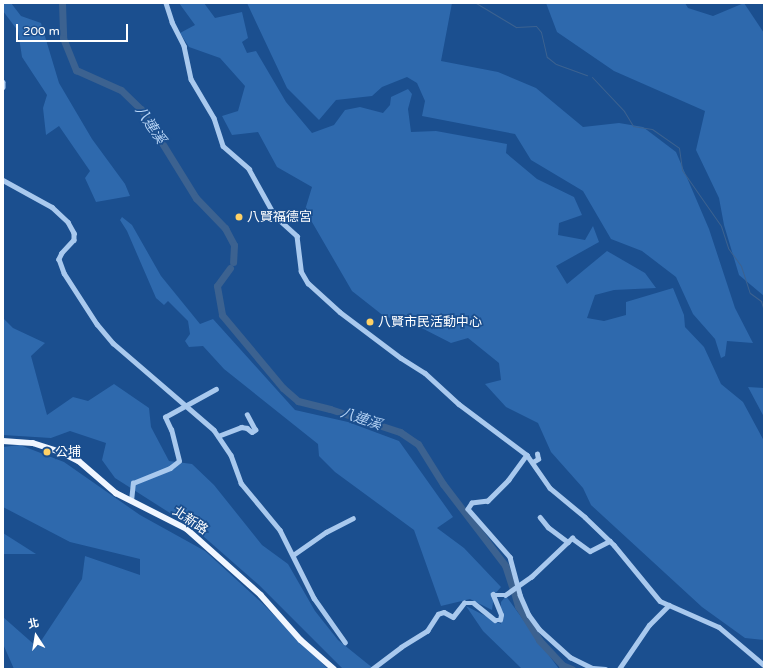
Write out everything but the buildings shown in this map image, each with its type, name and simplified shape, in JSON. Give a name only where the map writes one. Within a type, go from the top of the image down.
[{"type":"main road","name":"北新路","points":[[3,441],[33,443],[61,452],[79,461],[116,493],[174,521],[200,539],[261,595],[301,640],[334,669]]},
{"type":"street","points":[[166,3],[172,22],[184,46],[191,79],[214,118],[223,146],[249,170],[275,216],[297,236],[301,271],[308,283],[340,312],[401,358],[425,373],[441,389],[527,456],[533,462],[550,488],[586,516],[610,541],[654,594],[669,605],[719,627],[764,665]]},
{"type":"street","points":[[3,82],[3,87]]},
{"type":"street","points":[[3,180],[52,207],[68,222],[74,233],[74,240],[62,253],[59,260],[64,273],[113,343],[214,430],[231,455],[241,483],[280,530],[314,598],[345,642]]},
{"type":"street","points":[[131,500],[133,483],[170,468],[179,461],[171,430],[165,417],[186,407],[216,389]]},
{"type":"street","points":[[218,436],[241,427],[247,428],[252,432],[255,430],[247,415]]},
{"type":"street","points":[[533,462],[538,459],[537,454]]},
{"type":"street","points":[[527,456],[509,480],[488,501],[468,506],[479,522],[510,557],[517,584],[529,615],[560,650],[593,668],[604,669]]},
{"type":"street","points":[[540,517],[548,526],[568,542]]},
{"type":"street","points":[[293,555],[326,532],[352,518]]},
{"type":"street","points":[[372,669],[401,647],[427,631],[438,614],[444,612],[453,617],[464,603],[474,603],[495,620],[500,620],[501,615],[493,595],[505,594],[517,584],[531,577],[572,538],[578,540],[590,551],[610,541]]},
{"type":"street","points":[[619,669],[649,625],[669,605]]},
{"type":"shaded area","points":[[3,3],[11,3],[21,16],[41,23],[59,83],[92,139],[125,184],[130,196],[96,202],[85,178],[90,171],[59,126],[46,135],[43,108],[47,95],[22,57],[18,31],[3,11]]},
{"type":"shaded area","points":[[179,3],[204,3],[215,18],[242,12],[248,38],[242,42],[247,53],[256,51],[286,102],[312,133],[334,125],[345,110],[360,107],[383,113],[390,105],[391,97],[408,89],[412,94],[408,109],[411,132],[436,131],[507,144],[506,153],[537,179],[574,197],[582,215],[559,223],[558,235],[585,240],[593,226],[599,242],[556,266],[567,284],[607,251],[645,273],[656,288],[614,290],[595,295],[587,318],[604,321],[626,315],[626,302],[673,288],[684,315],[685,327],[704,347],[721,384],[743,402],[764,441],[764,640],[745,638],[702,607],[591,505],[583,488],[551,452],[538,423],[506,407],[485,384],[501,380],[499,363],[468,338],[451,343],[406,320],[385,317],[352,291],[305,210],[312,187],[277,167],[258,132],[232,135],[222,116],[238,111],[245,86],[220,58],[189,47],[180,33],[195,25]]},
{"type":"shaded area","points":[[247,3],[452,3],[441,61],[498,72],[536,88],[583,127],[619,123],[643,127],[676,152],[709,229],[735,308],[753,343],[727,341],[725,356],[721,358],[715,339],[693,314],[676,277],[642,251],[611,239],[583,191],[531,160],[515,134],[422,116],[425,101],[417,83],[407,77],[382,87],[372,96],[336,100],[319,120],[287,88]]},
{"type":"shaded area","points":[[546,3],[685,3],[688,8],[713,16],[744,3],[764,33],[764,296],[739,275],[724,225],[719,198],[696,150],[705,111],[614,71],[557,32]]},
{"type":"shaded area","points":[[122,217],[132,225],[161,276],[200,324],[213,319],[295,410],[348,422],[399,441],[453,517],[437,528],[464,548],[501,587],[494,595],[492,610],[470,599],[441,606],[414,530],[335,472],[319,456],[318,444],[224,369],[203,346],[189,347],[185,341],[190,334],[188,321],[168,301],[164,305],[156,298],[127,231],[120,220]]},
{"type":"shaded area","points":[[3,318],[13,328],[45,343],[31,356],[47,415],[73,397],[88,401],[114,384],[149,408],[151,427],[169,461],[192,464],[214,485],[262,545],[288,564],[315,611],[338,640],[374,669],[343,669],[259,585],[195,529],[115,478],[102,460],[106,443],[70,431],[51,438],[3,435]]},
{"type":"shaded area","points":[[748,387],[764,388],[764,417]]},
{"type":"shaded area","points":[[20,445],[64,462],[140,515],[205,551],[261,602],[328,669],[14,669],[3,644],[3,617],[37,647],[82,579],[85,556],[140,575],[140,559],[70,542],[3,507],[3,447]]},
{"type":"shaded area","points":[[3,533],[36,554],[3,554]]},
{"type":"shaded area","points":[[506,596],[559,669],[522,669],[483,631],[466,606],[501,624],[501,602]]},
{"type":"waterway","name":"八連溪","points":[[62,3],[63,38],[76,70],[121,90],[141,109],[196,198],[225,228],[234,245],[233,262]]},
{"type":"waterway","points":[[476,3],[516,27],[536,26],[541,32],[547,57],[556,64],[587,75]]},
{"type":"waterway","points":[[592,77],[624,111],[633,126],[652,129],[679,148],[682,170],[721,226],[728,248],[741,266],[750,293],[761,301],[764,311]]},
{"type":"waterway","name":"八連溪","points":[[230,268],[217,286],[222,315],[283,388],[298,401],[330,409],[400,432],[418,444],[443,484],[505,565],[512,586]]},
{"type":"waterway","name":"八連溪","points":[[514,592],[518,606],[539,640],[562,665],[572,669]]},
{"type":"place","name":"八賢福德宮","points":[[239,217]]},
{"type":"place","name":"八賢市民活動中心","points":[[370,322]]},
{"type":"place","name":"公埔","points":[[47,452]]}]
